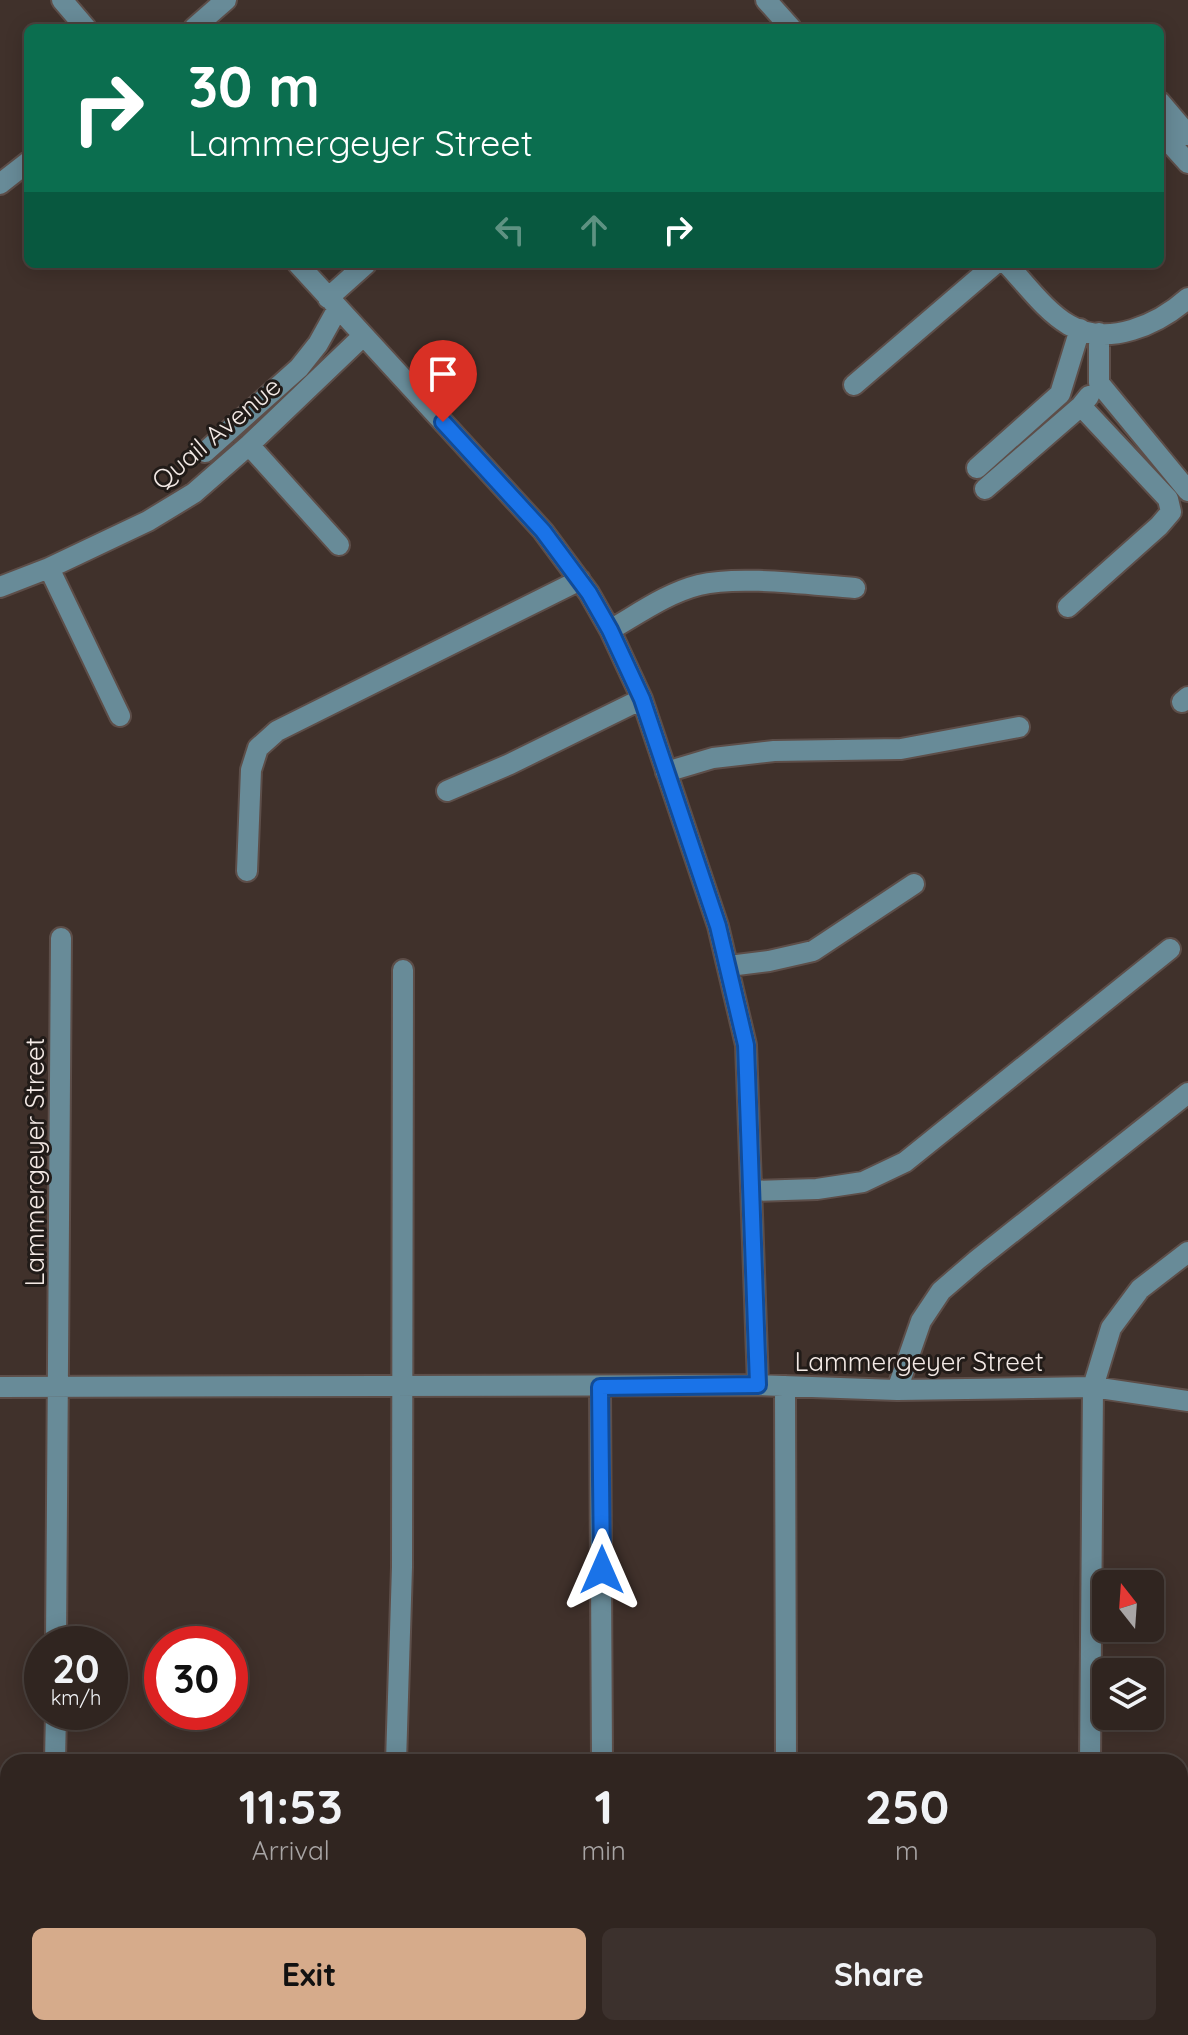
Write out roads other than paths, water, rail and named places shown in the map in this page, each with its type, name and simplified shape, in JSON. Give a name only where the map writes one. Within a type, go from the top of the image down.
[{"type":"street","points":[[62,0],[83,24]]},
{"type":"street","points":[[199,24],[226,0]]},
{"type":"street","points":[[766,0],[787,24]]},
{"type":"street","points":[[1164,107],[1188,135]]},
{"type":"street","points":[[1164,136],[1188,163]]},
{"type":"street","points":[[0,184],[24,165]]},
{"type":"street","points":[[302,268],[543,531],[580,580],[610,630],[642,699],[729,966],[746,1045],[758,1385]]},
{"type":"street","points":[[205,452],[299,368],[318,344],[333,303],[363,268]]},
{"type":"street","points":[[854,385],[990,268]]},
{"type":"street","points":[[1011,268],[1043,303],[1070,326],[1090,331],[1139,330],[1173,312],[1188,298]]},
{"type":"street","points":[[1090,331],[1099,383],[1188,491]]},
{"type":"street","points":[[977,468],[1060,394],[1090,331]]},
{"type":"street","name":"Quail Avenue","points":[[0,587],[49,568],[148,521],[194,493],[363,336]]},
{"type":"street","points":[[985,489],[1081,406],[1099,383]]},
{"type":"street","points":[[1068,607],[1171,512],[1168,499],[1081,406]]},
{"type":"street","points":[[249,445],[339,545]]},
{"type":"street","points":[[49,568],[120,716]]},
{"type":"street","points":[[247,871],[251,770],[258,748],[277,731],[580,580]]},
{"type":"street","points":[[610,630],[675,593],[702,584],[753,582],[855,588]]},
{"type":"street","points":[[447,791],[510,764],[642,699]]},
{"type":"street","points":[[666,772],[713,758],[774,751],[901,749],[1019,727]]},
{"type":"street","points":[[729,966],[813,951],[914,884]]},
{"type":"street","name":"Lammergeyer Street","points":[[56,1626],[61,938]]},
{"type":"street","points":[[751,1191],[817,1189],[863,1182],[905,1162],[1170,949]]},
{"type":"street","points":[[396,1754],[402,1567],[403,970]]},
{"type":"street","points":[[897,1390],[921,1321],[941,1291],[1188,1093]]},
{"type":"street","points":[[1090,1754],[1093,1387],[1111,1328],[1140,1289],[1188,1252]]},
{"type":"street","name":"Lammergeyer Street","points":[[0,1387],[758,1385],[897,1390],[1093,1387],[1171,1396],[1188,1401]]},
{"type":"street","points":[[785,1386],[786,1754]]},
{"type":"street","points":[[600,1387],[602,1754]]},
{"type":"street","points":[[55,1754],[56,1730]]}]
